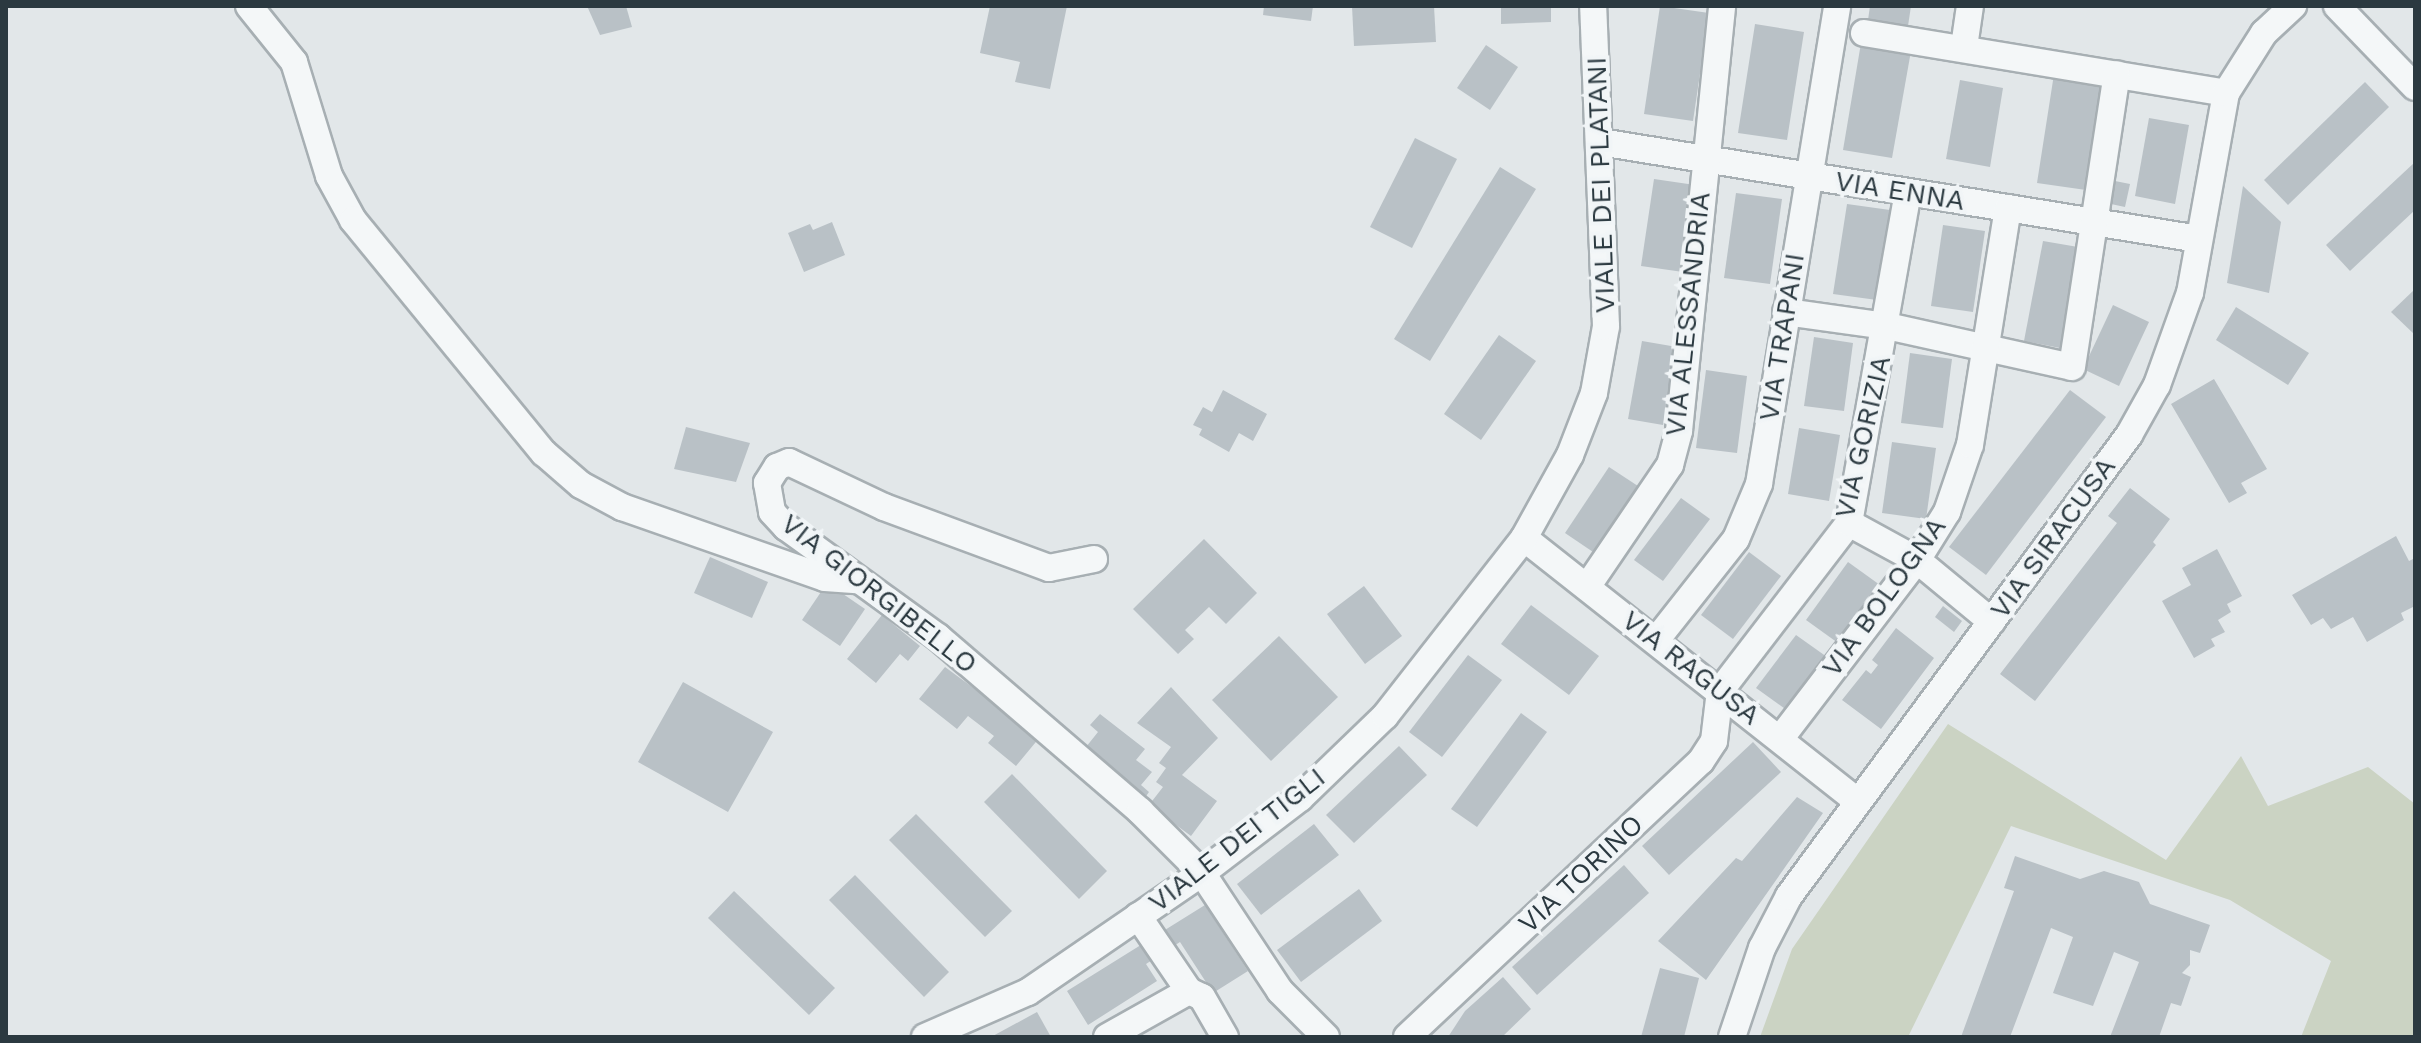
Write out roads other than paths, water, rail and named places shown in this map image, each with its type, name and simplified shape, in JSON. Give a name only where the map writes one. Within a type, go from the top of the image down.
[{"type":"street","points":[[249,6],[294,62],[329,176],[353,220],[544,453],[581,485],[622,507],[825,578],[857,580]]},
{"type":"street","name":"VIALE DEI PLATANI","points":[[1524,538],[1570,455],[1596,380],[1607,279],[1593,6]]},
{"type":"street","name":"VIA ALESSANDRIA","points":[[1587,587],[1673,454],[1689,352],[1704,160],[1722,6]]},
{"type":"street","name":"VIA TRAPANI","points":[[1657,639],[1736,539],[1751,512],[1837,6]]},
{"type":"street","points":[[1964,47],[1970,6]]},
{"type":"street","name":"VIA SIRACUSA","points":[[1732,1037],[1762,948],[1789,896],[1856,800],[2129,435],[2157,385],[2190,293],[2226,93],[2264,33],[2293,6]]},
{"type":"street","points":[[2337,6],[2415,87]]},
{"type":"street","points":[[1864,33],[1964,47],[2226,93]]},
{"type":"street","points":[[1786,312],[1887,326],[2072,367],[2117,74]]},
{"type":"street","name":"VIA ENNA","points":[[1600,142],[2199,239]]},
{"type":"street","name":"VIA GORIZIA","points":[[1720,691],[1849,523],[1887,326],[1908,192]]},
{"type":"street","name":"VIA BOLOGNA","points":[[1780,739],[1917,560],[1947,512],[1970,445],[2008,208]]},
{"type":"street","name":"VIA GIORGIBELLO","points":[[1094,559],[1049,568],[884,507],[804,466],[789,462],[777,467],[767,483],[772,512],[995,684],[1140,811],[1202,873],[1280,991],[1326,1037]]},
{"type":"street","points":[[1849,523],[1917,560],[1992,622]]},
{"type":"street","name":"VIA RAGUSA","points":[[1524,538],[1657,639],[1856,800]]},
{"type":"street","name":"VIALE DEI TIGLI","points":[[925,1037],[1028,992],[1202,873],[1300,798],[1385,716],[1524,538]]},
{"type":"street","name":"VIA TORINO","points":[[1407,1037],[1701,761],[1714,741],[1720,691]]},
{"type":"street","points":[[1138,916],[1189,991],[1202,997],[1225,1037]]},
{"type":"street","points":[[1107,1037],[1189,991]]}]
